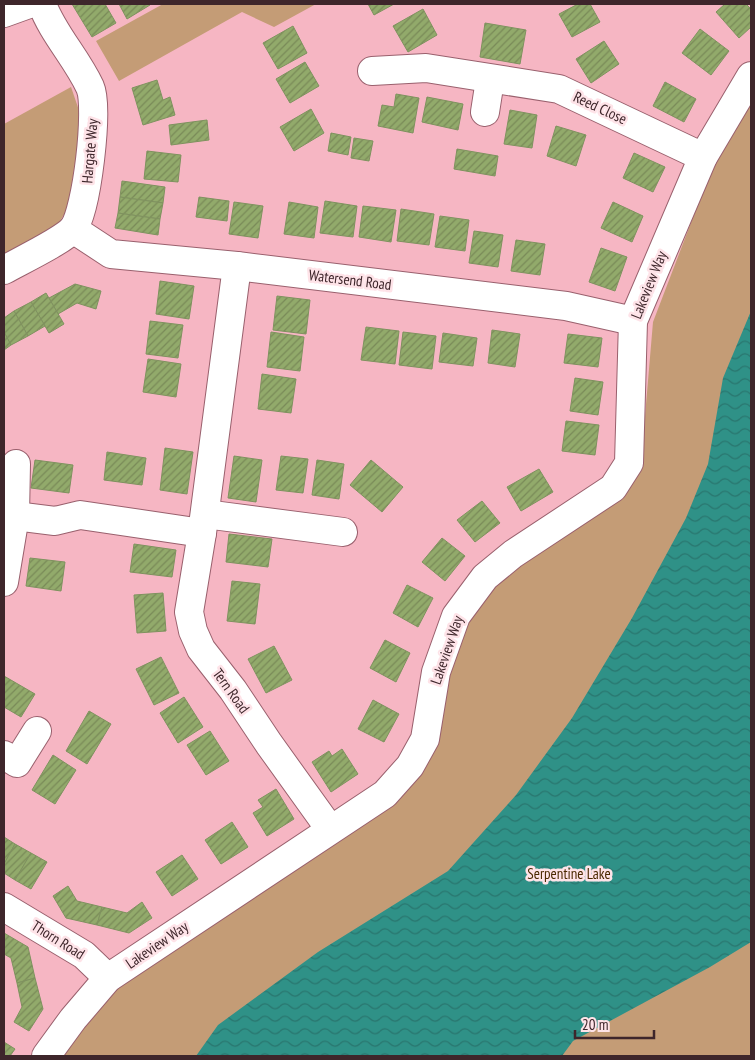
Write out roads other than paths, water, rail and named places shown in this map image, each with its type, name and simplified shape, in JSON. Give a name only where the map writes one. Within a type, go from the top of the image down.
[{"type":"street","points":[[4,13],[29,4]]},
{"type":"street","name":"Hargate Way","points":[[42,4],[48,20],[67,46],[90,88],[93,106],[86,195],[73,228]]},
{"type":"street","name":"Reed Close","points":[[372,71],[426,68],[490,80],[559,89],[704,157]]},
{"type":"street","name":"Lakeview Way","points":[[46,1056],[72,1019],[108,978],[385,794],[410,766],[425,739],[436,672],[456,616],[485,577],[513,554],[613,488],[629,463],[633,320],[704,157],[751,76]]},
{"type":"street","points":[[485,112],[490,80]]},
{"type":"street","points":[[4,270],[73,228]]},
{"type":"street","name":"Watersend Road","points":[[73,228],[111,254],[237,266],[566,306],[633,320]]},
{"type":"street","name":"Tern Road","points":[[237,266],[204,524],[189,612],[193,632],[201,650],[233,690],[268,744],[330,829]]},
{"type":"street","points":[[4,582],[15,516],[16,464]]},
{"type":"street","points":[[15,516],[54,521],[80,515],[343,532]]},
{"type":"street","points":[[4,755],[17,763],[37,731]]},
{"type":"street","name":"Thorn Road","points":[[4,907],[84,955],[108,978]]},
{"type":"water","name":"Serpentine Lake","points":[[751,311],[751,942],[710,967],[573,1041],[562,1056],[196,1056],[218,1025],[318,952],[448,871],[516,795],[572,718],[632,618],[686,518],[708,464],[723,378]]}]
